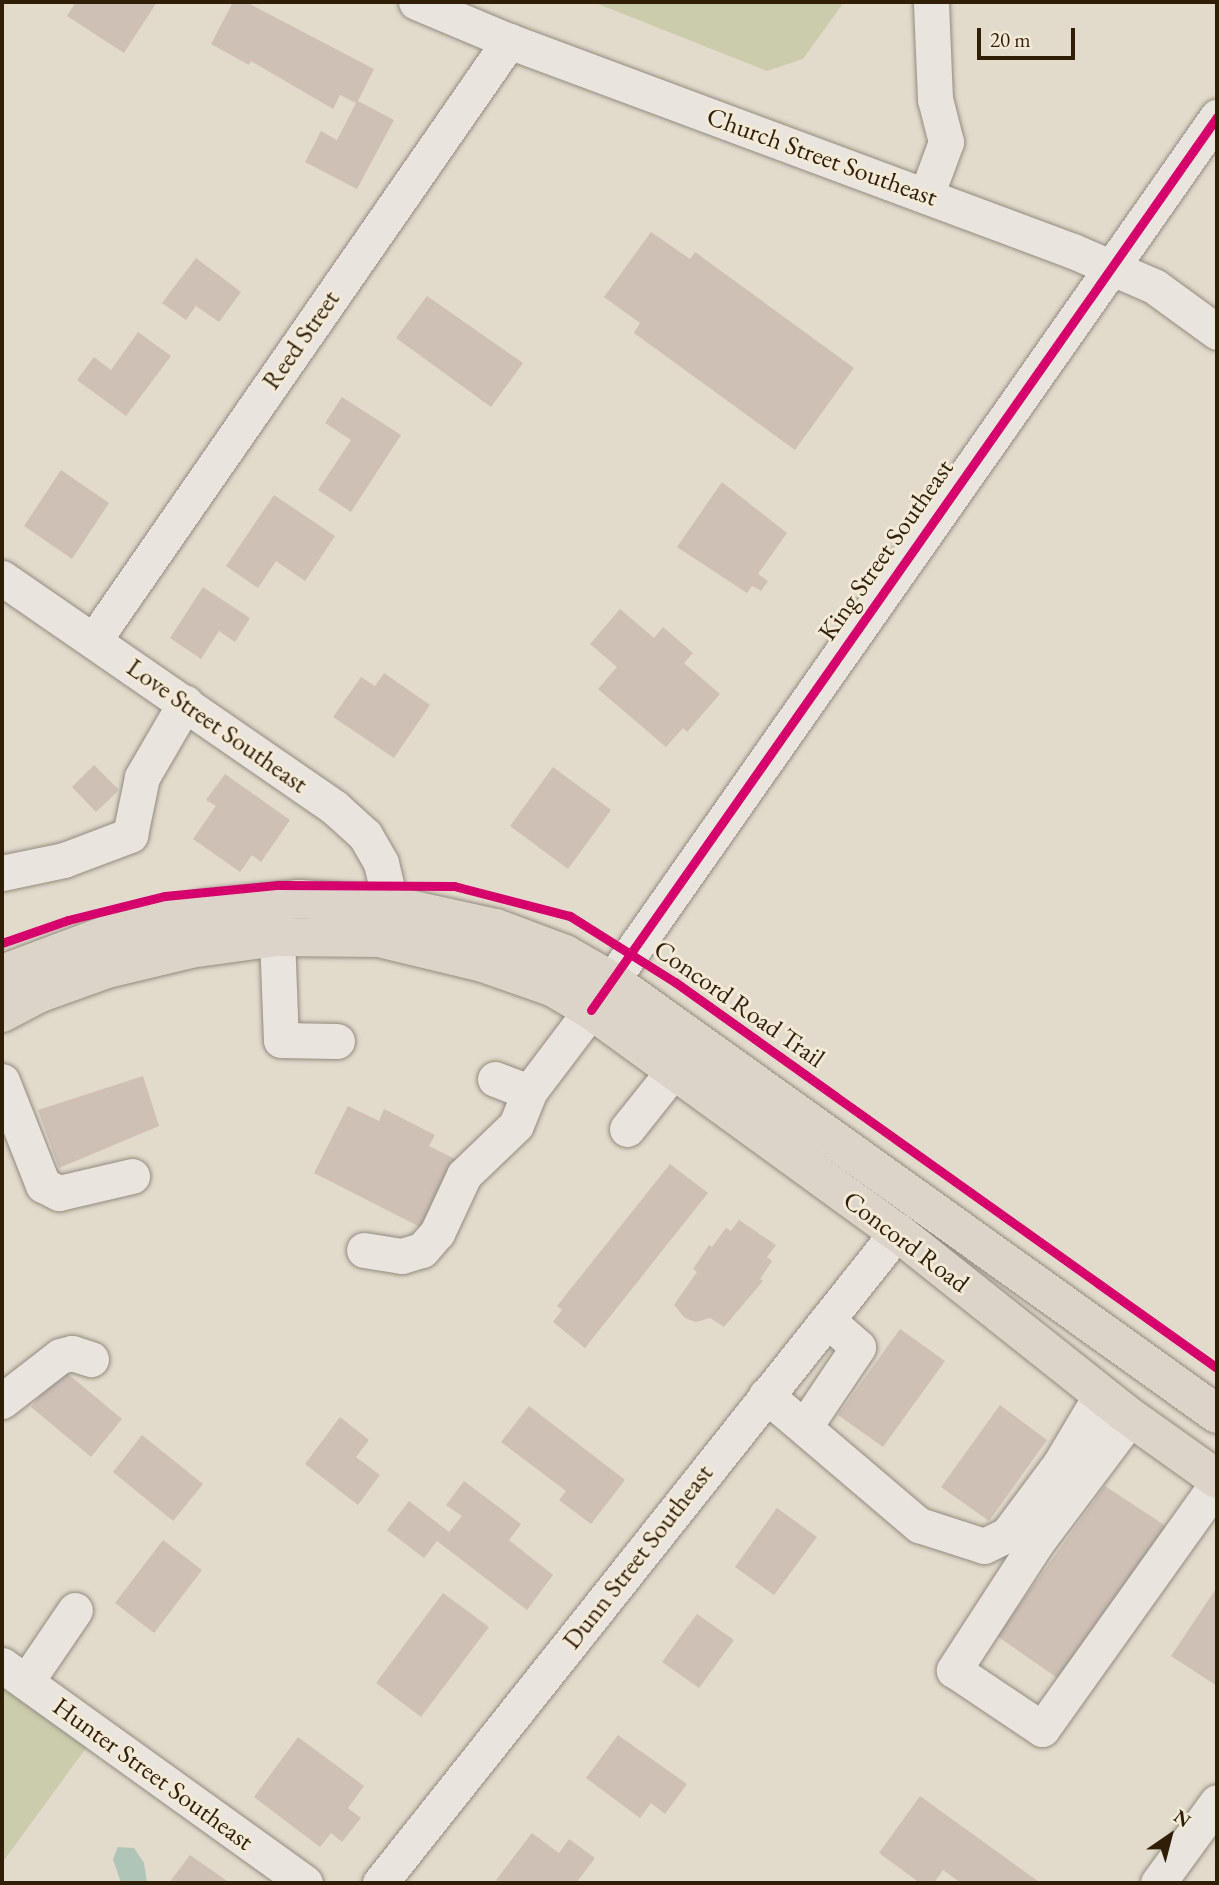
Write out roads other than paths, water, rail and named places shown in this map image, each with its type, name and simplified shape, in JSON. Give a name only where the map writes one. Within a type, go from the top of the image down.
[{"type":"main road","points":[[2,974],[122,929],[205,909],[299,899],[391,905],[496,928],[565,954],[601,995]]},
{"type":"main road","points":[[2,1013],[40,993],[107,968],[190,949],[277,937],[392,941],[483,962],[554,988],[601,995]]},
{"type":"main road","name":"Concord Road","points":[[601,995],[674,1070],[897,1231],[1130,1418],[1217,1481]]},
{"type":"main road","name":"Concord Road","points":[[601,995],[1217,1414]]},
{"type":"street","name":"Church Street Southeast","points":[[416,2],[509,41],[1114,268],[1154,286],[1217,332]]},
{"type":"street","points":[[926,196],[946,142],[935,99],[931,2]]},
{"type":"street","name":"Reed Street","points":[[94,640],[509,41]]},
{"type":"street","name":"King Street Southeast","points":[[364,1250],[402,1256],[422,1250],[437,1233],[464,1175],[516,1125],[529,1092],[601,995],[1114,268],[1217,117]]},
{"type":"street","name":"Love Street Southeast","points":[[2,578],[186,703],[365,835],[381,863],[391,905]]},
{"type":"street","points":[[2,873],[64,860],[130,835],[142,777],[186,703]]},
{"type":"street","points":[[277,937],[281,1040],[337,1041]]},
{"type":"street","points":[[627,1129],[674,1070]]},
{"type":"street","points":[[495,1079],[529,1092]]},
{"type":"street","points":[[2,1081],[43,1185],[59,1192],[132,1176]]},
{"type":"street","name":"Dunn Street Southeast","points":[[380,1883],[897,1231]]},
{"type":"street","points":[[805,1426],[858,1347],[827,1320]]},
{"type":"street","points":[[2,1401],[60,1356],[72,1353],[91,1359]]},
{"type":"street","points":[[766,1395],[919,1525],[984,1546],[1007,1535],[1060,1464],[1101,1395]]},
{"type":"street","points":[[1130,1418],[1037,1542],[954,1670],[1042,1729],[1217,1481]]},
{"type":"street","points":[[14,1673],[75,1610]]},
{"type":"street","name":"Hunter Street Southeast","points":[[14,1673],[304,1883]]},
{"type":"street","points":[[1158,1883],[1217,1802]]}]
